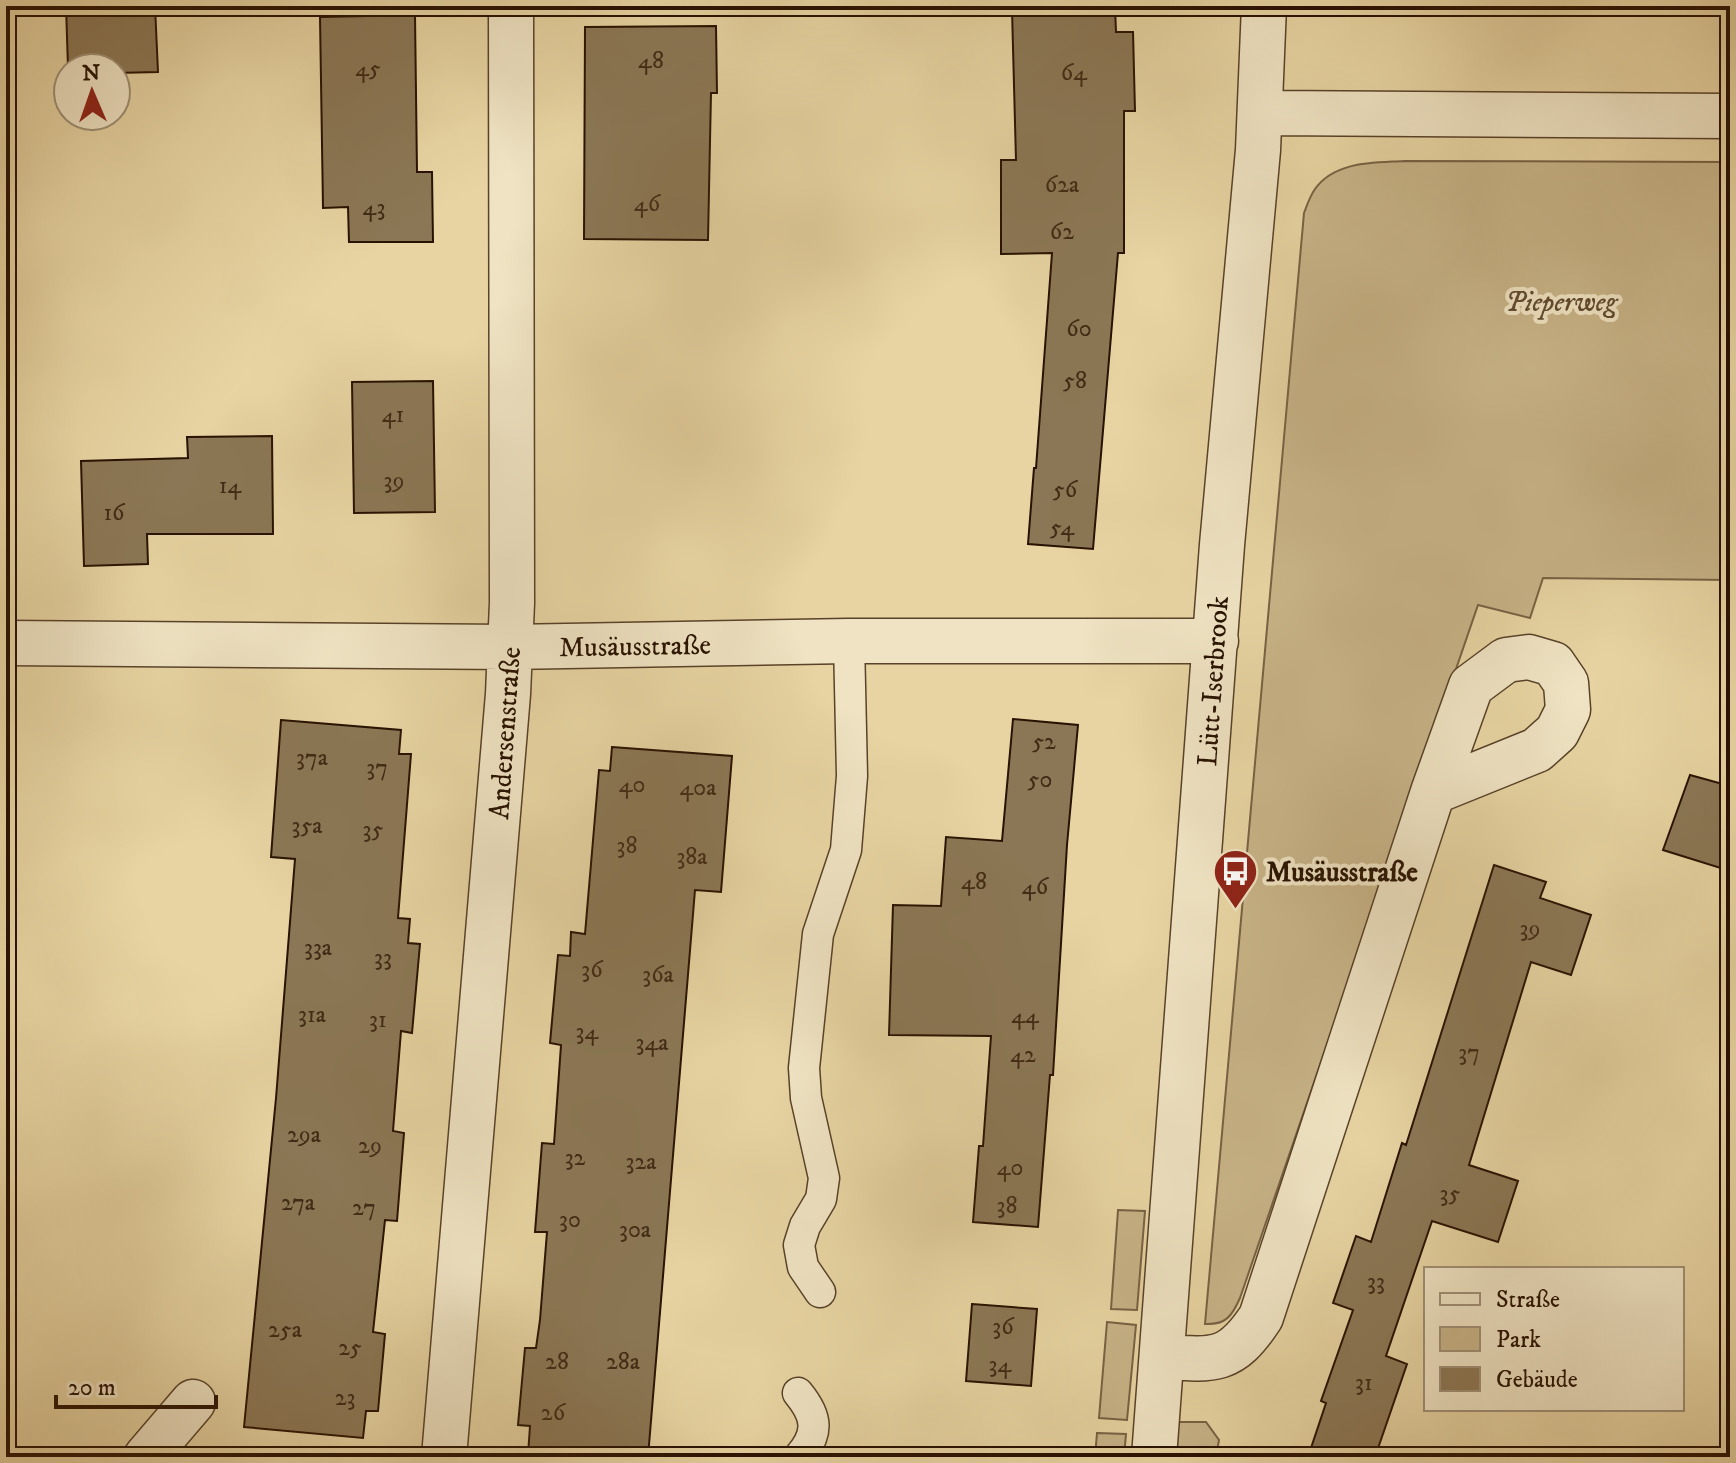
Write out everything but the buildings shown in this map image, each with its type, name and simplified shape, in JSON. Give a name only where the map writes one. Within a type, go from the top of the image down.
[{"type":"street","name":"Andersenstraße","points":[[444,1457],[510,647],[511,6]]},
{"type":"street","name":"Lütt-Iserbrook","points":[[1154,1457],[1193,921],[1260,113],[1264,6]]},
{"type":"street","points":[[1260,113],[1730,116]]},
{"type":"street","name":"Musäusstraße","points":[[6,643],[510,647],[849,641],[1216,641]]},
{"type":"street","points":[[1162,1356],[1197,1359],[1225,1356],[1245,1341],[1261,1317],[1433,792]]},
{"type":"street","points":[[146,1457],[193,1402]]},
{"type":"lane","points":[[820,1292],[803,1267],[799,1245],[805,1226],[821,1199],[824,1178],[806,1098],[804,1068],[818,934],[846,850],[852,776],[849,641]]},
{"type":"lane","points":[[798,1393],[811,1409],[813,1434],[799,1457]]},
{"type":"green space","name":"Pieperweg","points":[[1404,161],[1730,162],[1730,580],[1543,578],[1530,618],[1478,605],[1240,1298],[1227,1318],[1218,1323],[1205,1324],[1304,213],[1315,189],[1333,173],[1355,165]]},
{"type":"green space","points":[[1118,1210],[1145,1211],[1137,1310],[1111,1309]]},
{"type":"green space","points":[[1107,1322],[1136,1325],[1127,1420],[1099,1418]]},
{"type":"green space","points":[[1177,1422],[1206,1422],[1219,1440],[1216,1457],[1174,1457]]},
{"type":"green space","points":[[1097,1433],[1126,1434],[1124,1457],[1095,1457]]},
{"type":"place","name":"Musäusstraße","points":[[1235,910]]}]
